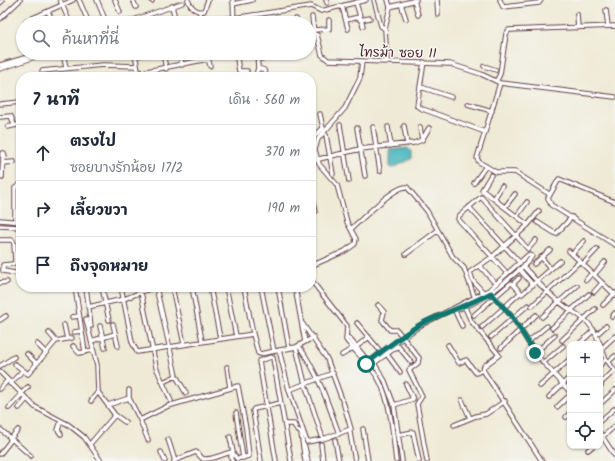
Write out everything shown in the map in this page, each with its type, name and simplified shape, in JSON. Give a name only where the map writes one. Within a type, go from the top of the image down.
[{"type":"street","points":[[0,19],[20,0]]},
{"type":"street","points":[[60,0],[67,16]]},
{"type":"street","points":[[37,16],[73,0]]},
{"type":"street","points":[[79,0],[86,16]]},
{"type":"street","points":[[97,0],[104,16]]},
{"type":"street","points":[[115,0],[120,12]]},
{"type":"street","points":[[133,0],[136,7]]},
{"type":"street","points":[[188,0],[193,8],[200,11],[204,11],[208,0]]},
{"type":"street","points":[[234,16],[233,2],[252,0]]},
{"type":"street","points":[[247,16],[312,6],[321,11],[366,0]]},
{"type":"street","points":[[374,0],[380,26],[385,29]]},
{"type":"street","points":[[387,61],[385,29],[390,7],[388,0]]},
{"type":"street","points":[[390,7],[403,2],[415,0],[418,15]]},
{"type":"street","points":[[437,0],[438,15]]},
{"type":"street","points":[[500,0],[503,7],[539,3],[541,0]]},
{"type":"street","points":[[403,2],[406,19]]},
{"type":"street","points":[[144,16],[182,3]]},
{"type":"street","points":[[356,3],[362,26]]},
{"type":"street","points":[[172,6],[174,16]]},
{"type":"street","points":[[342,6],[348,29]]},
{"type":"street","points":[[0,10],[4,15]]},
{"type":"street","points":[[606,10],[608,26]]},
{"type":"street","points":[[48,11],[50,16]]},
{"type":"street","points":[[200,11],[200,16]]},
{"type":"street","points":[[577,14],[578,28]]},
{"type":"street","points":[[346,20],[370,18]]},
{"type":"street","points":[[316,32],[329,29],[329,20]]},
{"type":"street","points":[[549,194],[515,172],[496,172],[477,158],[492,111],[507,32],[615,26]]},
{"type":"street","name":"ไทรม้า ซอย 11","points":[[316,35],[319,39],[322,55],[325,58],[362,61],[424,62],[460,66],[498,82],[615,97]]},
{"type":"street","points":[[0,65],[17,60]]},
{"type":"street","points":[[0,69],[22,60]]},
{"type":"street","points":[[65,60],[66,68]]},
{"type":"street","points":[[136,60],[138,71],[142,72],[204,60]]},
{"type":"street","points":[[164,60],[166,68]]},
{"type":"street","points":[[181,60],[182,65]]},
{"type":"street","points":[[208,60],[210,66]]},
{"type":"street","points":[[237,60],[239,71],[247,70]]},
{"type":"street","points":[[257,72],[258,60]]},
{"type":"street","points":[[316,146],[318,139],[345,108],[360,78],[362,61]]},
{"type":"street","points":[[424,62],[421,87],[417,102],[420,108],[485,132]]},
{"type":"street","points":[[42,71],[102,65],[137,66]]},
{"type":"street","points":[[484,66],[496,70]]},
{"type":"street","points":[[258,68],[264,70],[265,72]]},
{"type":"street","points":[[421,87],[451,97]]},
{"type":"street","points":[[0,104],[16,102]]},
{"type":"street","points":[[468,104],[492,111]]},
{"type":"street","points":[[316,132],[323,128],[320,114]]},
{"type":"street","points":[[0,117],[11,116],[14,125],[8,126]]},
{"type":"street","points":[[475,128],[476,123]]},
{"type":"street","points":[[340,125],[349,181]]},
{"type":"street","points":[[404,126],[407,144]]},
{"type":"street","points":[[373,127],[380,171]]},
{"type":"street","points":[[388,127],[392,146]]},
{"type":"street","points":[[420,127],[422,140]]},
{"type":"street","points":[[357,128],[365,176]]},
{"type":"street","points":[[317,159],[329,158],[360,149],[407,144],[422,140],[429,128]]},
{"type":"street","points":[[326,135],[333,174]]},
{"type":"street","points":[[1,154],[3,164],[2,177]]},
{"type":"street","points":[[316,154],[319,164],[337,185],[343,211],[356,239],[351,248],[316,264]]},
{"type":"street","points":[[319,164],[329,158]]},
{"type":"street","points":[[3,164],[14,162]]},
{"type":"street","points":[[474,183],[486,166]]},
{"type":"street","points":[[491,175],[482,190],[528,225]]},
{"type":"street","points":[[615,202],[559,179],[549,194],[548,202],[615,245]]},
{"type":"street","points":[[351,229],[383,200],[404,186],[410,190],[427,211],[453,257],[464,268],[475,300]]},
{"type":"street","points":[[494,199],[502,186]]},
{"type":"street","points":[[0,220],[15,221],[16,187]]},
{"type":"street","points":[[505,207],[515,194]]},
{"type":"street","points":[[505,271],[458,219],[458,216],[482,197],[528,248],[536,240]]},
{"type":"street","points":[[517,216],[527,202]]},
{"type":"street","points":[[469,207],[520,263]]},
{"type":"street","points":[[482,291],[473,281],[470,273],[471,271],[492,257],[516,236],[528,225],[539,210]]},
{"type":"street","points":[[537,222],[556,234],[572,217]]},
{"type":"street","points":[[10,220],[10,225]]},
{"type":"street","points":[[0,226],[16,226]]},
{"type":"street","points":[[406,254],[437,231]]},
{"type":"street","points":[[0,240],[12,240],[14,243],[14,263],[3,265],[3,271],[16,273]]},
{"type":"street","points":[[584,241],[571,252],[615,294],[603,305]]},
{"type":"street","points":[[532,306],[597,249]]},
{"type":"street","points":[[534,264],[550,250]]},
{"type":"street","points":[[366,364],[402,337],[421,325],[490,292],[532,258],[530,255],[490,292]]},
{"type":"street","points":[[541,258],[551,269]]},
{"type":"street","points":[[519,278],[513,284],[522,294],[560,261]]},
{"type":"street","points":[[586,280],[606,262]]},
{"type":"street","points":[[480,266],[494,282]]},
{"type":"street","points":[[523,266],[559,303],[585,318],[594,330],[598,341]]},
{"type":"street","points":[[519,269],[534,285]]},
{"type":"street","points":[[0,283],[7,282]]},
{"type":"street","points":[[474,315],[510,283]]},
{"type":"street","points":[[594,292],[602,283]]},
{"type":"street","points":[[316,286],[347,326],[348,329],[345,337],[364,356]]},
{"type":"street","points":[[542,318],[577,286]]},
{"type":"street","points":[[76,292],[84,352]]},
{"type":"street","points":[[86,292],[91,326]]},
{"type":"street","points":[[103,292],[109,320]]},
{"type":"street","points":[[122,292],[134,348],[138,352],[253,334]]},
{"type":"street","points":[[156,292],[176,376],[186,393]]},
{"type":"street","points":[[173,292],[184,344]]},
{"type":"street","points":[[193,292],[202,341]]},
{"type":"street","points":[[211,292],[220,338]]},
{"type":"street","points":[[227,292],[236,336]]},
{"type":"street","points":[[245,292],[253,334],[259,353],[297,347],[314,338]]},
{"type":"street","points":[[262,292],[289,390],[307,442],[310,443],[339,434],[352,428],[333,373],[323,351],[302,323]]},
{"type":"street","points":[[279,292],[289,348]]},
{"type":"street","points":[[295,292],[305,342]]},
{"type":"street","points":[[490,292],[513,318],[535,353],[567,389]]},
{"type":"street","points":[[88,307],[141,293],[156,367],[171,401]]},
{"type":"street","points":[[482,327],[519,294]]},
{"type":"street","points":[[552,328],[589,294]]},
{"type":"street","points":[[71,300],[84,300]]},
{"type":"street","points":[[378,305],[384,312],[382,320],[390,330],[397,330],[420,361],[409,370],[422,396],[417,404],[427,461]]},
{"type":"street","points":[[448,345],[459,363],[466,360],[476,372],[483,370],[484,366],[499,355],[471,321],[464,305]]},
{"type":"street","points":[[492,337],[528,305]]},
{"type":"street","points":[[562,340],[595,309]]},
{"type":"street","points":[[453,310],[462,326]]},
{"type":"street","points":[[501,348],[536,315]]},
{"type":"street","points":[[0,320],[6,316]]},
{"type":"street","points":[[72,316],[85,318],[97,366],[98,392],[115,415],[125,422]]},
{"type":"street","points":[[357,323],[382,352]]},
{"type":"street","points":[[113,324],[118,346]]},
{"type":"street","points":[[64,325],[67,339]]},
{"type":"street","points":[[100,326],[105,348]]},
{"type":"street","points":[[528,342],[547,326]]},
{"type":"street","points":[[596,335],[606,326]]},
{"type":"street","points":[[582,341],[594,330]]},
{"type":"street","points":[[74,332],[87,332]]},
{"type":"street","points":[[49,333],[56,341]]},
{"type":"street","points":[[91,341],[115,334]]},
{"type":"street","points":[[535,353],[555,335]]},
{"type":"street","points":[[603,344],[615,336]]},
{"type":"street","points":[[342,355],[369,337]]},
{"type":"street","points":[[15,364],[28,374],[45,352],[56,341],[72,338]]},
{"type":"street","points":[[350,338],[384,390],[393,435],[396,461]]},
{"type":"street","points":[[37,344],[45,352]]},
{"type":"street","points":[[73,346],[79,353],[93,350]]},
{"type":"street","points":[[402,461],[394,405],[385,381],[374,363],[398,346],[411,362]]},
{"type":"street","points":[[543,363],[563,346]]},
{"type":"street","points":[[297,347],[310,362],[319,379],[339,434]]},
{"type":"street","points":[[297,347],[305,384],[323,439]]},
{"type":"street","points":[[603,352],[607,361],[615,371],[603,383]]},
{"type":"street","points":[[26,354],[36,363]]},
{"type":"street","points":[[386,354],[400,372]]},
{"type":"street","points":[[603,363],[615,356]]},
{"type":"street","points":[[0,366],[14,357]]},
{"type":"street","points":[[276,461],[259,361],[271,357],[273,358],[291,461]]},
{"type":"street","points":[[540,386],[567,362]]},
{"type":"street","points":[[227,367],[230,388]]},
{"type":"street","points":[[0,389],[23,370]]},
{"type":"street","points":[[483,370],[542,461]]},
{"type":"street","points":[[0,372],[9,383],[37,409],[76,430],[90,444],[101,461]]},
{"type":"street","points":[[289,390],[333,373]]},
{"type":"street","points":[[162,382],[176,376]]},
{"type":"street","points":[[549,396],[567,380]]},
{"type":"street","points":[[394,405],[413,399],[406,384]]},
{"type":"street","points":[[140,420],[168,406],[238,386],[250,455],[245,459],[236,458],[232,454]]},
{"type":"street","points":[[9,408],[28,387]]},
{"type":"street","points":[[129,390],[129,398],[148,440]]},
{"type":"street","points":[[603,401],[615,390]]},
{"type":"street","points":[[91,401],[98,392]]},
{"type":"street","points":[[108,405],[129,398]]},
{"type":"street","points":[[557,407],[567,398]]},
{"type":"street","points":[[19,408],[26,400]]},
{"type":"street","points":[[462,400],[470,418]]},
{"type":"street","points":[[454,425],[470,418],[486,414],[505,402]]},
{"type":"street","points":[[261,461],[253,412],[254,409],[281,403]]},
{"type":"street","points":[[603,418],[614,409]]},
{"type":"street","points":[[236,413],[245,459]]},
{"type":"street","points":[[90,444],[115,415]]},
{"type":"street","points":[[61,421],[58,430],[61,434]]},
{"type":"street","points":[[285,424],[294,424],[296,429],[301,433],[306,461]]},
{"type":"street","points":[[603,435],[615,426]]},
{"type":"street","points":[[0,429],[31,456]]},
{"type":"street","points":[[1,453],[18,430]]},
{"type":"street","points":[[363,430],[368,461]]},
{"type":"street","points":[[398,435],[413,432],[419,461]]},
{"type":"street","points":[[350,433],[355,461]]},
{"type":"street","points":[[230,437],[232,461]]},
{"type":"street","points":[[168,439],[174,461],[196,452],[202,459],[206,460],[232,454]]},
{"type":"street","points":[[335,440],[339,461]]},
{"type":"street","points":[[603,440],[615,456]]},
{"type":"street","points":[[321,444],[323,461]]},
{"type":"street","points":[[161,452],[165,461]]},
{"type":"water","points":[[408,148],[411,151],[411,159],[393,168],[390,167],[390,150]]},
{"type":"route","points":[[366,364],[402,337],[421,325],[450,311],[465,307],[491,293],[513,318],[535,353]]}]
